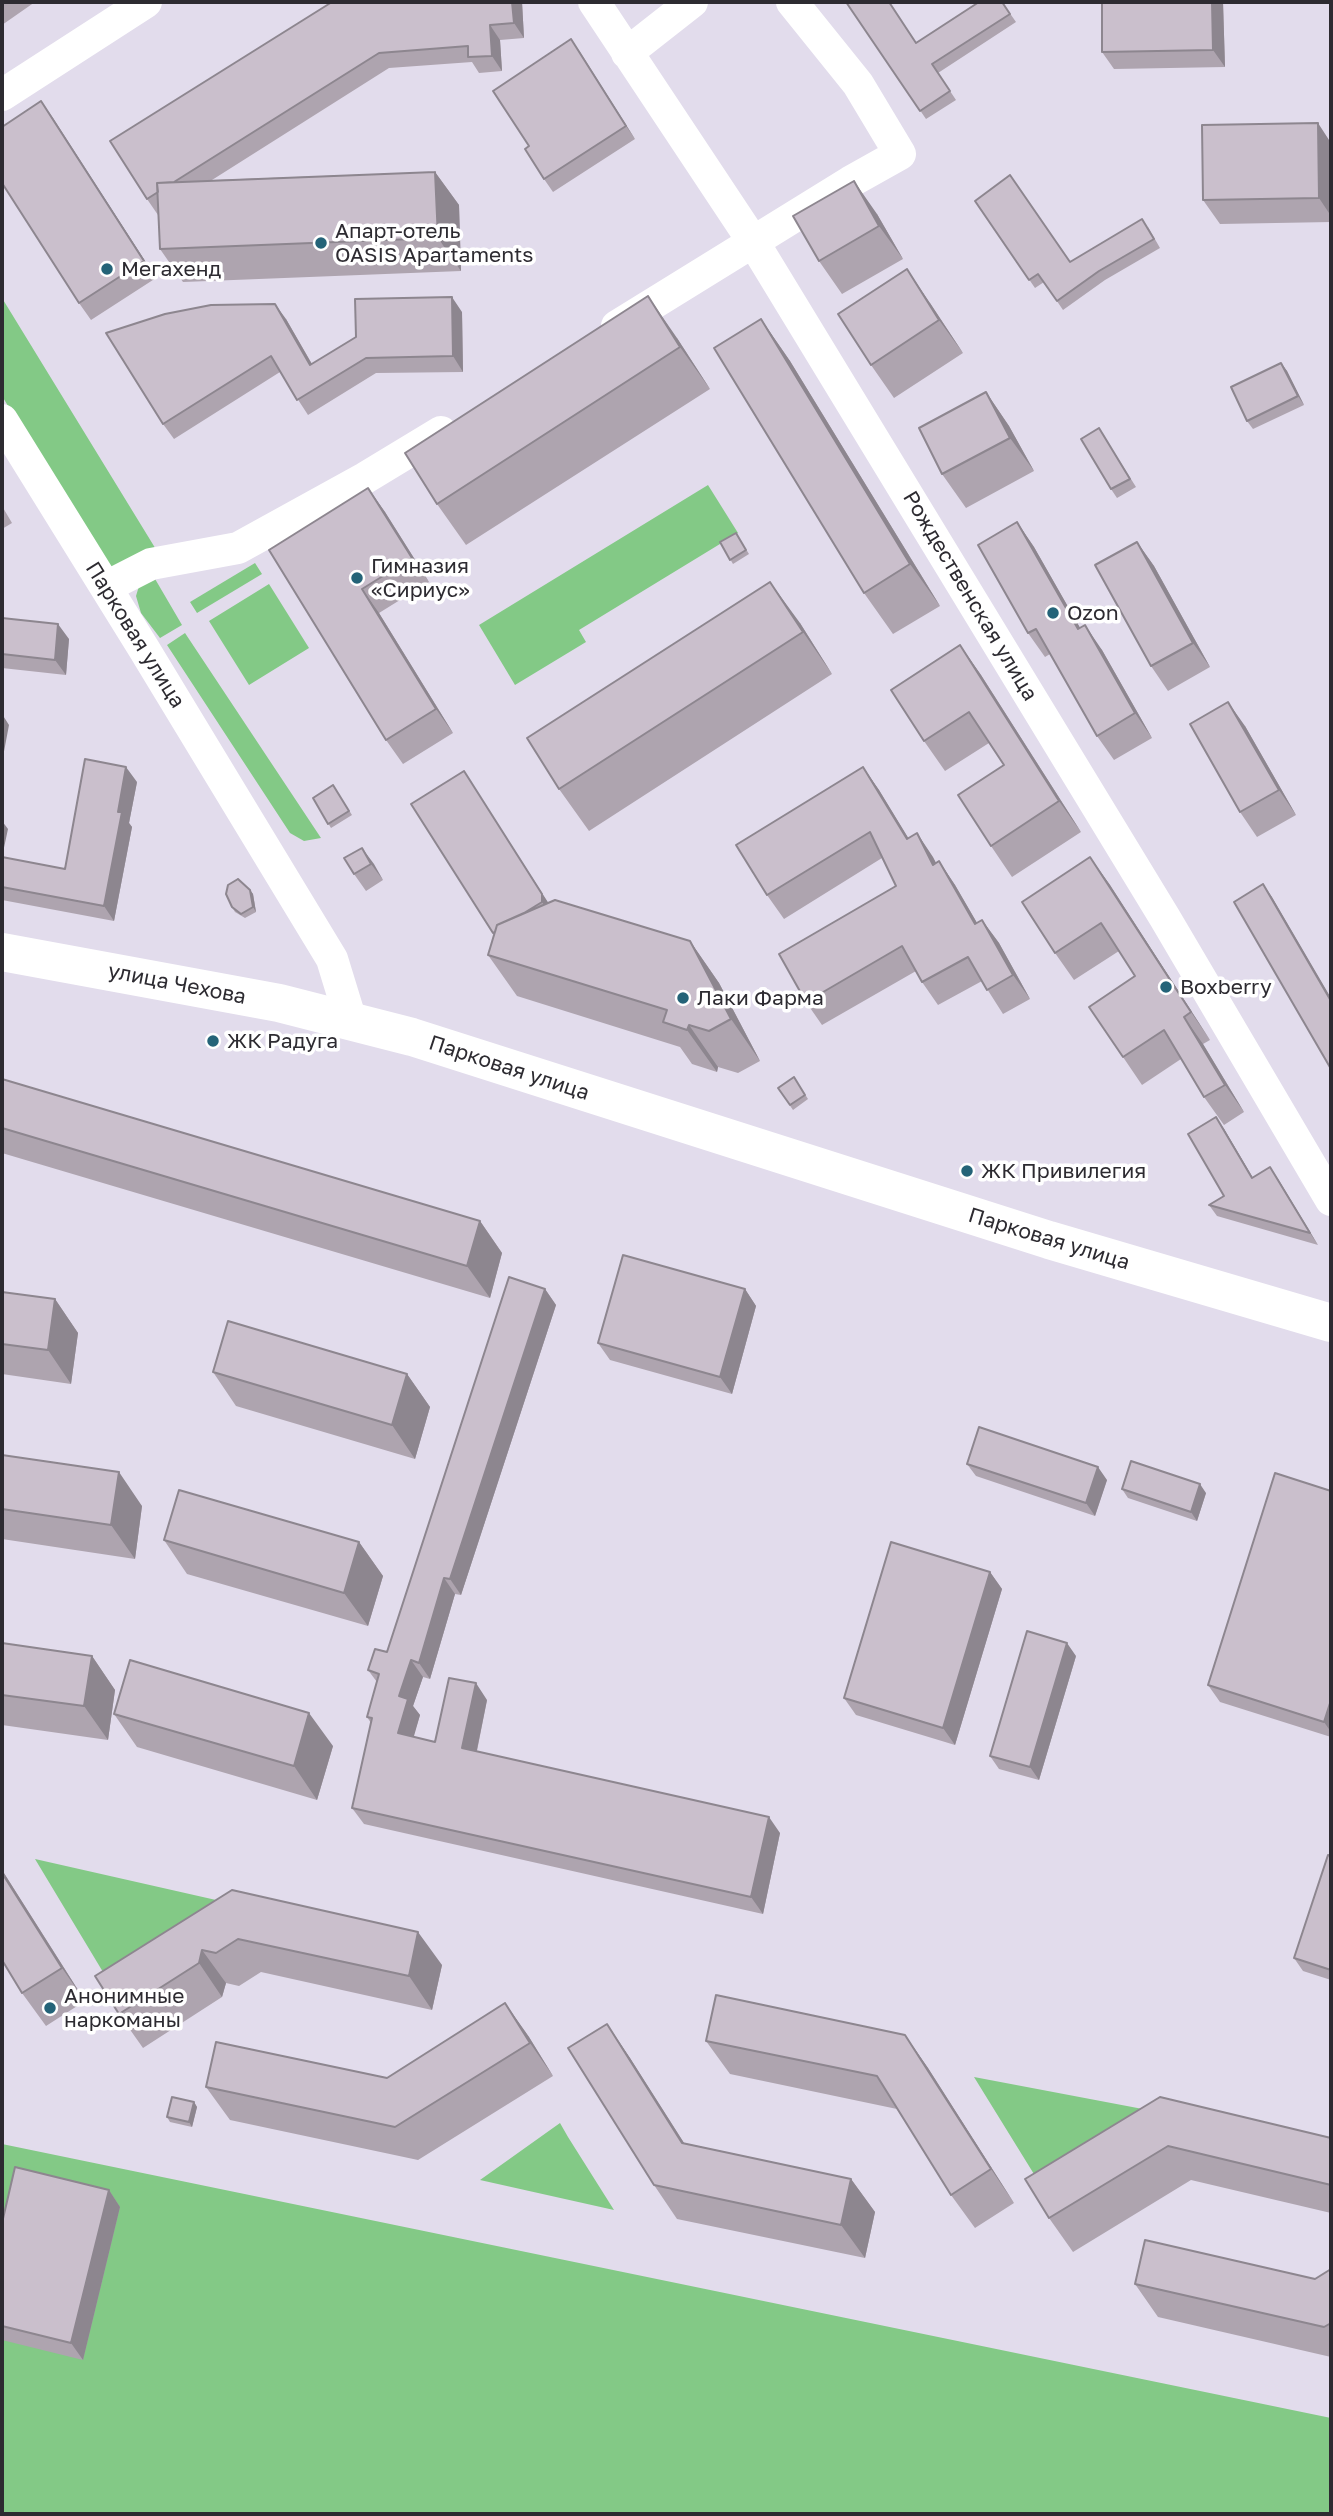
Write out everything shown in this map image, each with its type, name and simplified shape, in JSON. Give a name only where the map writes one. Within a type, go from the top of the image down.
[{"type":"main road","name":"улица Чехова","points":[[2,952],[279,1003],[351,1021]]},
{"type":"main road","name":"Парковая улица","points":[[351,1021],[412,1037],[1049,1240],[1331,1323]]},
{"type":"street","points":[[2,95],[146,2]]},
{"type":"street","name":"Рождественская улица","points":[[594,2],[754,243],[1158,906],[1331,1200]]},
{"type":"street","points":[[627,53],[692,2]]},
{"type":"street","points":[[589,343],[900,154],[858,84],[792,2]]},
{"type":"street","points":[[106,587],[151,564],[238,548],[365,478],[471,414]]},
{"type":"street","name":"Парковая улица","points":[[2,420],[331,959],[351,1021]]},
{"type":"green space","points":[[2,298],[157,551],[111,576],[2,396]]},
{"type":"green space","points":[[708,485],[738,533],[579,630],[586,642],[515,685],[479,625]]},
{"type":"green space","points":[[255,563],[262,574],[197,613],[190,602]]},
{"type":"green space","points":[[151,572],[182,625],[160,638],[141,613],[136,596],[139,586]]},
{"type":"green space","points":[[269,584],[309,648],[249,685],[209,621]]},
{"type":"green space","points":[[185,633],[321,838],[304,841],[290,833],[167,645]]},
{"type":"green space","points":[[35,1859],[216,1900],[106,1977]]},
{"type":"green space","points":[[974,2077],[1148,2110],[1037,2179]]},
{"type":"green space","points":[[560,2123],[568,2137],[614,2210],[480,2180]]},
{"type":"green space","points":[[2,2144],[1331,2418],[1331,2514],[2,2514]]},
{"type":"building","points":[[332,2],[512,2],[514,23],[490,25],[492,56],[468,57],[468,46],[379,53],[174,182],[157,183],[158,192],[147,199],[110,141]]},
{"type":"building","points":[[846,2],[889,2],[916,43],[979,2],[1002,2],[1010,14],[932,64],[950,91],[920,111]]},
{"type":"building","points":[[1102,2],[1212,2],[1213,50],[1102,52]]},
{"type":"building","points":[[571,39],[626,126],[544,179],[525,149],[529,146],[493,91]]},
{"type":"building","points":[[41,101],[144,261],[79,303],[2,183],[2,127]]},
{"type":"building","points":[[1318,123],[1319,198],[1203,200],[1202,125]]},
{"type":"building","points":[[435,172],[438,238],[160,249],[157,183]]},
{"type":"building","points":[[1010,175],[1070,262],[1142,219],[1154,239],[1099,271],[1057,301],[1038,274],[1029,280],[975,201]]},
{"type":"building","points":[[854,181],[879,226],[819,261],[793,216]]},
{"type":"building","points":[[907,269],[939,320],[871,365],[838,314]]},
{"type":"building","points":[[648,296],[680,347],[437,504],[405,453]]},
{"type":"building","points":[[452,297],[453,356],[366,358],[297,400],[271,356],[163,424],[106,333],[165,314],[211,305],[275,304],[310,365],[356,337],[355,299]]},
{"type":"building","points":[[761,319],[910,564],[864,593],[714,348]]},
{"type":"building","points":[[1281,363],[1298,396],[1247,421],[1231,387]]},
{"type":"building","points":[[986,392],[1010,438],[942,474],[919,428]]},
{"type":"building","points":[[1099,428],[1130,479],[1111,489],[1081,439]]},
{"type":"building","points":[[368,488],[412,558],[362,589],[436,709],[386,740],[269,550]]},
{"type":"building","points":[[1017,522],[1078,629],[1085,625],[1135,713],[1097,736],[1036,629],[1028,633],[978,545]]},
{"type":"building","points":[[736,533],[746,550],[730,560],[720,542]]},
{"type":"building","points":[[1137,542],[1193,643],[1151,666],[1095,565]]},
{"type":"building","points":[[770,582],[803,632],[559,789],[527,738]]},
{"type":"building","points":[[2,618],[58,624],[55,660],[2,654]]},
{"type":"building","points":[[960,645],[1059,801],[991,846],[958,795],[1004,765],[969,712],[924,741],[891,690]]},
{"type":"building","points":[[1228,702],[1279,790],[1240,812],[1190,724]]},
{"type":"building","points":[[85,759],[126,767],[118,812],[122,812],[104,906],[2,887],[2,857],[65,869]]},
{"type":"building","points":[[863,767],[907,839],[917,833],[933,865],[939,861],[975,924],[982,920],[1013,975],[987,990],[968,957],[922,982],[902,946],[806,1002],[779,954],[896,886],[870,832],[767,895],[736,845]]},
{"type":"building","points":[[464,771],[542,894],[542,902],[497,925],[493,933],[411,804]]},
{"type":"building","points":[[333,785],[349,811],[328,824],[313,798]]},
{"type":"building","points":[[362,848],[371,864],[354,874],[344,858]]},
{"type":"building","points":[[1090,857],[1191,1012],[1184,1017],[1225,1085],[1204,1097],[1164,1030],[1123,1057],[1089,1007],[1135,976],[1101,923],[1055,953],[1022,902]]},
{"type":"building","points":[[238,879],[250,890],[253,907],[241,914],[232,907],[226,894],[228,885]]},
{"type":"building","points":[[1263,884],[1331,1001],[1331,1069],[1234,902]]},
{"type":"building","points":[[555,900],[690,941],[731,1019],[709,1031],[689,1025],[687,1030],[663,1022],[667,1010],[488,955],[497,925]]},
{"type":"building","points":[[794,1077],[805,1095],[790,1105],[778,1088]]},
{"type":"building","points":[[2,1079],[480,1221],[467,1266],[2,1128]]},
{"type":"building","points":[[1216,1117],[1252,1178],[1270,1167],[1310,1233],[1209,1205],[1224,1196],[1188,1134]]},
{"type":"building","points":[[623,1255],[745,1289],[720,1377],[598,1343]]},
{"type":"building","points":[[509,1277],[545,1289],[450,1579],[444,1578],[419,1663],[411,1660],[399,1696],[408,1699],[398,1733],[435,1742],[449,1678],[476,1683],[462,1748],[769,1817],[751,1897],[352,1808],[372,1718],[367,1717],[379,1674],[368,1670],[375,1649],[387,1652]]},
{"type":"building","points":[[2,1292],[55,1299],[48,1350],[2,1344]]},
{"type":"building","points":[[228,1321],[407,1374],[392,1425],[213,1372]]},
{"type":"building","points":[[979,1427],[1098,1467],[1086,1503],[967,1464]]},
{"type":"building","points":[[2,1455],[119,1472],[111,1525],[2,1509]]},
{"type":"building","points":[[1131,1461],[1200,1484],[1191,1512],[1122,1489]]},
{"type":"building","points":[[1275,1473],[1331,1491],[1331,1700],[1324,1722],[1208,1685]]},
{"type":"building","points":[[179,1490],[359,1542],[344,1593],[164,1540]]},
{"type":"building","points":[[891,1542],[990,1572],[943,1728],[844,1698]]},
{"type":"building","points":[[1027,1631],[1067,1643],[1030,1767],[990,1756]]},
{"type":"building","points":[[2,1643],[92,1656],[84,1706],[2,1695]]},
{"type":"building","points":[[130,1660],[309,1713],[294,1766],[114,1714]]},
{"type":"building","points":[[1328,1855],[1331,1856],[1331,1970],[1294,1958]]},
{"type":"building","points":[[2,1873],[62,1968],[22,1993],[2,1960]]},
{"type":"building","points":[[232,1890],[418,1932],[409,1976],[238,1939],[216,1953],[202,1950],[199,1963],[119,2014],[95,1976]]},
{"type":"building","points":[[716,1995],[905,2035],[991,2169],[951,2195],[877,2076],[706,2041]]},
{"type":"building","points":[[505,2003],[530,2043],[395,2127],[206,2087],[216,2042],[387,2078]]},
{"type":"building","points":[[607,2024],[682,2143],[851,2179],[841,2225],[654,2185],[568,2048]]},
{"type":"building","points":[[172,2097],[194,2102],[189,2122],[167,2117]]},
{"type":"building","points":[[1160,2097],[1331,2138],[1331,2185],[1168,2146],[1049,2218],[1025,2179]]},
{"type":"building","points":[[15,2167],[109,2190],[71,2343],[2,2326],[2,2223]]},
{"type":"building","points":[[1145,2240],[1315,2279],[1331,2269],[1331,2323],[1324,2327],[1135,2284]]},
{"type":"place","name":"Апарт-отель OASIS Apartaments","points":[[321,243]]},
{"type":"place","name":"Мегахенд","points":[[107,269]]},
{"type":"place","name":"Гимназия «Сириус»","points":[[357,578]]},
{"type":"place","name":"Ozon","points":[[1053,613]]},
{"type":"place","name":"Boxberry","points":[[1166,987]]},
{"type":"place","name":"Лаки Фарма","points":[[683,998]]},
{"type":"place","name":"ЖК Радуга","points":[[213,1041]]},
{"type":"place","name":"ЖК Привилегия","points":[[967,1171]]},
{"type":"place","name":"Анонимные наркоманы","points":[[50,2008]]}]
